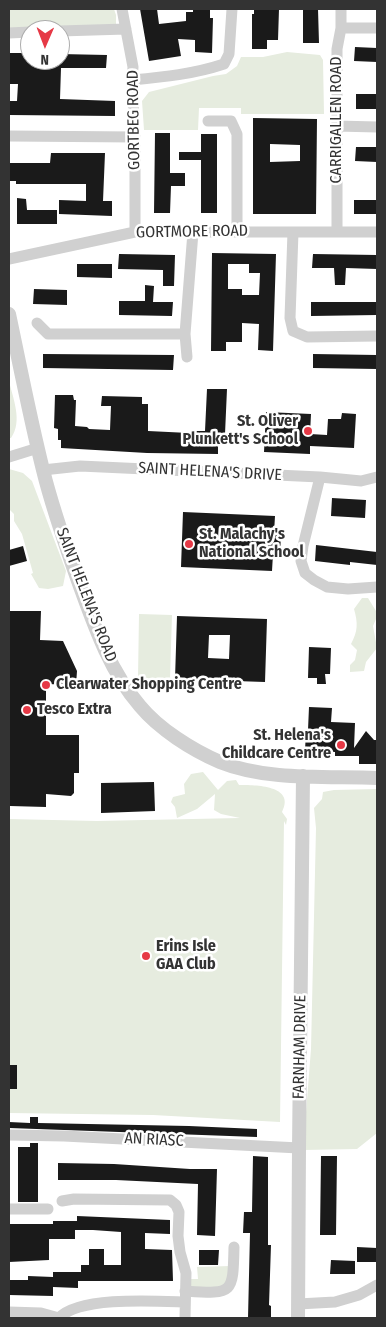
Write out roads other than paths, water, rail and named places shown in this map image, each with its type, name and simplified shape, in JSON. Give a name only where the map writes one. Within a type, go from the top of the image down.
[{"type":"street","name":"GORTBEG ROAD","points":[[122,9],[133,66],[135,232]]},
{"type":"street","points":[[132,80],[202,71],[224,64],[230,54],[232,9]]},
{"type":"street","name":"CARRIGALLEN ROAD","points":[[337,232],[337,49],[341,28],[341,9]]},
{"type":"street","points":[[341,28],[377,28]]},
{"type":"street","points":[[70,31],[126,29]]},
{"type":"street","points":[[208,121],[231,121],[237,134],[237,232]]},
{"type":"street","points":[[336,126],[377,127]]},
{"type":"street","points":[[9,136],[135,137]]},
{"type":"street","name":"GORTMORE ROAD","points":[[9,259],[135,232],[377,232]]},
{"type":"street","points":[[187,357],[185,334],[193,232]]},
{"type":"street","points":[[293,232],[290,318],[294,331],[307,337],[377,336]]},
{"type":"street","name":"SAINT HELENA'S ROAD","points":[[9,314],[43,470],[58,524],[100,639],[120,679],[138,704],[150,718],[166,731],[220,762],[252,772],[303,776],[377,778]]},
{"type":"street","points":[[37,323],[48,334],[185,334]]},
{"type":"street","points":[[9,457],[38,448]]},
{"type":"street","name":"SAINT HELENA'S DRIVE","points":[[43,470],[80,466],[320,477],[361,481],[377,477]]},
{"type":"street","points":[[320,477],[303,546],[301,561],[305,573],[327,587],[348,589],[377,586]]},
{"type":"street","name":"FARNHAM DRIVE","points":[[298,1311],[298,1148],[303,776]]},
{"type":"street","name":"AN RIASC","points":[[9,1135],[298,1148]]},
{"type":"street","points":[[62,1201],[74,1199],[170,1200],[176,1205],[179,1212],[178,1236],[180,1252],[186,1273],[185,1318]]},
{"type":"street","points":[[9,1209],[48,1210]]},
{"type":"street","points":[[9,1312],[41,1312],[59,1318],[65,1312],[113,1302],[185,1297],[224,1291],[230,1285],[233,1277],[234,1247]]},
{"type":"street","points":[[298,1311],[335,1302],[359,1294],[377,1285]]},
{"type":"place","name":"St. Oliver Plunkett's School","points":[[308,431]]},
{"type":"place","name":"St. Malachy's National School","points":[[189,544]]},
{"type":"place","name":"Clearwater Shopping Centre","points":[[46,685]]},
{"type":"place","name":"Tesco Extra","points":[[27,710]]},
{"type":"place","name":"St. Helena's Childcare Centre","points":[[341,745]]},
{"type":"place","name":"Erins Isle GAA Club","points":[[146,956]]}]
